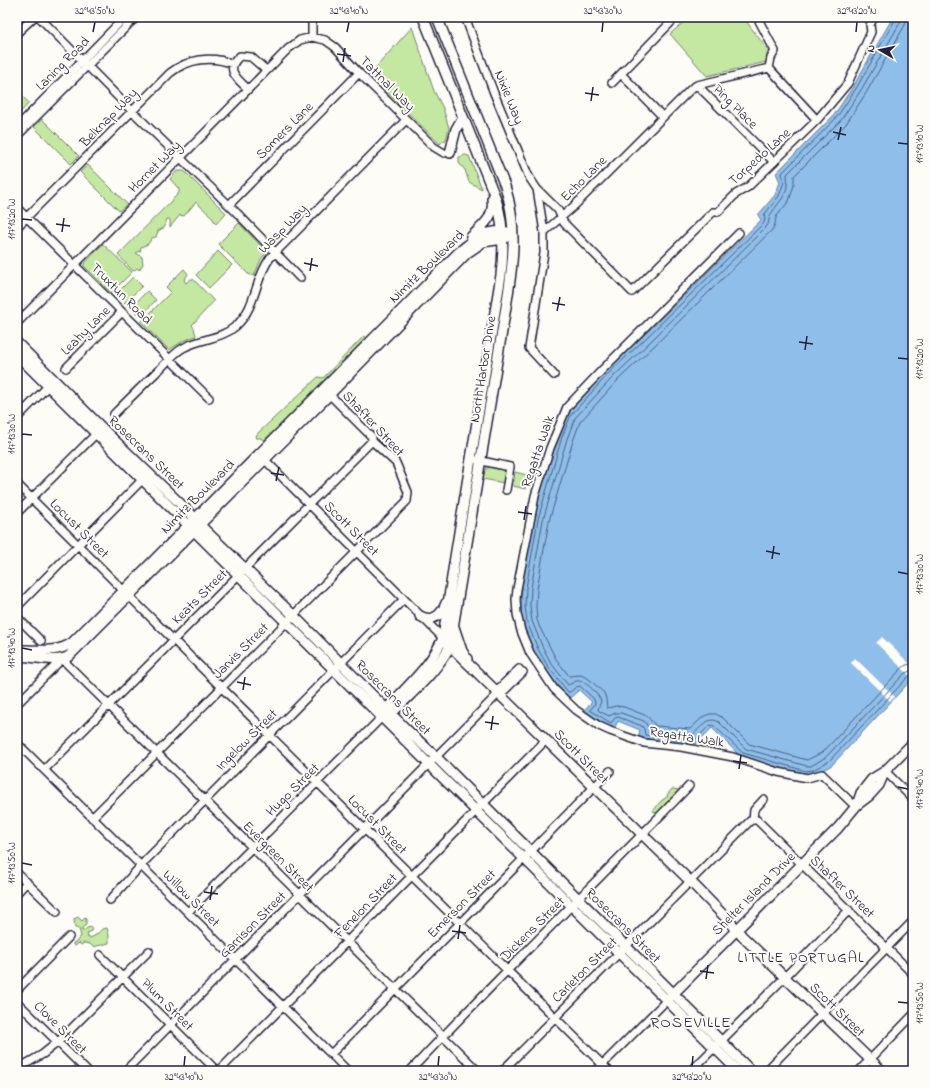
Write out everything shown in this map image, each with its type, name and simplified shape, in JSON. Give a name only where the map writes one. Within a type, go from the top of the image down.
[{"type":"main road","name":"North Harbor Drive","points":[[385,714],[390,705],[423,671],[439,648],[443,638],[501,275],[503,235],[499,210],[491,185],[423,17]]},
{"type":"main road","name":"North Harbor Drive","points":[[385,714],[395,710],[425,680],[440,664],[450,646],[512,262],[513,223],[510,203],[502,174],[437,17]]},
{"type":"main road","points":[[447,153],[456,129],[463,117]]},
{"type":"main road","points":[[458,253],[491,215],[493,206],[491,185]]},
{"type":"main road","name":"Nimitz Boulevard","points":[[62,659],[68,657],[77,648],[190,528],[264,459],[458,253],[480,236],[490,232],[503,235]]},
{"type":"main road","name":"Nimitz Boulevard","points":[[198,521],[471,249],[483,242],[513,233]]},
{"type":"main road","name":"Rosecrans Street","points":[[17,343],[51,383]]},
{"type":"main road","name":"Rosecrans Street","points":[[17,355],[51,383],[99,430],[198,521],[286,622],[337,666]]},
{"type":"main road","name":"Rosecrans Street","points":[[99,430],[142,480],[190,528],[293,616],[337,666],[385,714],[429,764],[480,808]]},
{"type":"main road","name":"Nimitz Boulevard","points":[[17,650],[50,651],[59,650],[69,645],[127,594]]},
{"type":"main road","points":[[420,616],[430,619],[437,616],[445,606],[449,594]]},
{"type":"main road","points":[[453,626],[462,651],[474,669]]},
{"type":"main road","name":"Scott Street","points":[[443,638],[690,881],[742,936],[882,1071]]},
{"type":"main road","points":[[17,656],[35,656],[53,660],[62,659],[76,640]]},
{"type":"main road","name":"Rosecrans Street","points":[[385,714],[405,728],[436,757],[480,808],[527,855],[572,906],[619,953],[722,1040],[751,1071]]},
{"type":"main road","name":"Shelter Island Drive","points":[[670,997],[838,828],[857,806],[869,796],[879,785],[885,771],[913,743]]},
{"type":"main road","name":"Rosecrans Street","points":[[527,855],[579,899],[626,946],[714,1047],[738,1071]]},
{"type":"street","points":[[17,34],[34,17]]},
{"type":"street","points":[[39,17],[132,111],[229,205],[300,278]]},
{"type":"street","name":"Laning Road","points":[[17,136],[85,64],[125,17]]},
{"type":"street","name":"Laning Road","points":[[17,127],[138,17]]},
{"type":"street","points":[[312,17],[312,37]]},
{"type":"street","name":"Nixie Way","points":[[465,17],[494,93],[535,187]]},
{"type":"street","points":[[612,83],[676,17]]},
{"type":"street","points":[[757,17],[775,51],[770,58],[769,68],[817,120]]},
{"type":"street","name":"Torpedo Lane","points":[[561,217],[564,223],[632,292],[713,212],[718,212],[736,194],[748,187],[817,120],[848,83],[871,32],[870,25],[874,17]]},
{"type":"street","name":"Hornet Way","points":[[19,321],[266,70],[300,40],[312,37]]},
{"type":"street","name":"Tattnal Way","points":[[312,37],[324,40],[335,47],[359,73],[434,147],[447,153]]},
{"type":"street","points":[[248,89],[237,79],[232,70],[233,64],[240,56],[246,56],[255,60],[266,70]]},
{"type":"street","name":"Belknap Way","points":[[17,228],[160,82],[178,67],[203,59],[214,58],[233,64]]},
{"type":"street","name":"Echo Lane","points":[[544,232],[663,117],[684,94],[697,85],[769,68]]},
{"type":"street","name":"Somers Lane","points":[[229,205],[359,73]]},
{"type":"street","points":[[620,74],[663,117]]},
{"type":"street","name":"Ping Place","points":[[697,85],[774,162]]},
{"type":"street","name":"Wasp Way","points":[[114,414],[181,349],[194,343],[223,335],[235,326],[247,313],[265,265],[275,252],[406,120]]},
{"type":"street","points":[[535,187],[558,210],[561,217]]},
{"type":"street","points":[[535,187],[544,232],[544,253],[529,348],[554,375]]},
{"type":"street","name":"Truxtun Road","points":[[17,208],[209,398]]},
{"type":"street","name":"Regatta Walk","points":[[739,233],[602,369],[567,407],[550,448],[533,505],[517,589],[517,607],[521,631],[530,653],[554,689],[576,710],[599,726],[644,743],[681,747],[733,757],[778,772],[807,778],[822,774],[857,806]]},
{"type":"street","name":"Leahy Lane","points":[[66,368],[122,312]]},
{"type":"street","points":[[17,418],[51,383]]},
{"type":"street","name":"Shafter Street","points":[[326,392],[372,437],[372,441],[396,463],[408,492],[407,502]]},
{"type":"street","points":[[17,513],[99,430]]},
{"type":"street","name":"Keats Street","points":[[44,770],[372,441]]},
{"type":"street","points":[[471,458],[510,467],[506,490]]},
{"type":"street","name":"Scott Street","points":[[264,459],[443,638]]},
{"type":"street","points":[[17,607],[142,480]]},
{"type":"street","name":"Locust Street","points":[[17,484],[173,641],[270,734],[609,1071]]},
{"type":"street","name":"Jarvis Street","points":[[92,818],[356,551],[407,502]]},
{"type":"street","name":"Ingelow Street","points":[[110,900],[141,865],[404,599]]},
{"type":"street","points":[[17,616],[41,641]]},
{"type":"street","points":[[17,704],[62,659]]},
{"type":"street","name":"Evergreen Street","points":[[62,659],[478,1071]]},
{"type":"street","name":"Garrison Street","points":[[124,1071],[521,670]]},
{"type":"street","name":"Hugo Street","points":[[188,912],[385,714]]},
{"type":"street","name":"Fenelon Street","points":[[218,1071],[348,942],[546,740]]},
{"type":"street","name":"Willow Street","points":[[17,743],[348,1071]]},
{"type":"street","points":[[885,771],[913,799]]},
{"type":"street","name":"Emerson Street","points":[[331,1054],[610,772]]},
{"type":"street","name":"Dickens Street","points":[[410,1071],[689,786]]},
{"type":"street","name":"Carleton Street","points":[[502,1071],[750,821],[753,820],[754,810],[764,799]]},
{"type":"street","name":"Shafter Street","points":[[753,820],[757,820],[913,974]]},
{"type":"street","points":[[17,873],[57,912]]},
{"type":"street","points":[[17,892],[27,882]]},
{"type":"street","points":[[691,1071],[785,977],[849,910]]},
{"type":"street","points":[[766,1071],[913,921]]},
{"type":"street","points":[[17,990],[69,937]]},
{"type":"street","points":[[17,1069],[43,1054],[58,1042],[149,951]]},
{"type":"street","name":"Plum Street","points":[[100,955],[218,1071]]},
{"type":"street","points":[[596,1071],[670,997]]},
{"type":"street","name":"Clove Street","points":[[17,1002],[87,1071]]},
{"type":"street","points":[[858,1071],[913,1015]]},
{"type":"green space","points":[[690,17],[743,17],[768,50],[766,62],[707,76],[670,34]]},
{"type":"green space","points":[[412,27],[434,91],[443,108],[449,128],[446,140],[440,144],[369,75]]},
{"type":"green space","points":[[17,91],[29,103],[18,115],[17,115]]},
{"type":"green space","points":[[42,119],[79,156],[71,164],[34,127]]},
{"type":"green space","points":[[465,155],[469,156],[482,189],[469,182],[465,170],[459,163],[459,157]]},
{"type":"green space","points":[[88,165],[127,204],[119,211],[80,172]]},
{"type":"green space","points":[[177,171],[184,171],[226,213],[216,224],[211,216],[196,202],[184,216],[180,215],[170,227],[170,220],[167,219],[165,227],[158,231],[156,237],[152,238],[148,244],[141,247],[140,252],[139,251],[136,253],[142,257],[143,264],[139,270],[137,268],[133,271],[118,255],[179,193],[179,189],[170,179]]},
{"type":"green space","points":[[239,223],[267,252],[261,259],[254,276],[248,274],[218,244]]},
{"type":"green space","points":[[103,244],[132,272],[111,293],[84,266],[84,264]]},
{"type":"green space","points":[[218,251],[232,265],[209,288],[196,275]]},
{"type":"green space","points":[[184,269],[188,274],[184,280],[186,283],[193,279],[214,301],[192,325],[196,336],[183,341],[169,350],[141,322],[171,292],[166,287]]},
{"type":"green space","points":[[133,277],[142,286],[125,303],[116,294]]},
{"type":"green space","points":[[147,291],[156,300],[140,317],[131,308]]},
{"type":"green space","points":[[364,336],[366,338],[274,431],[264,440],[256,438],[257,434],[318,377],[323,378]]},
{"type":"green space","points":[[489,467],[503,470],[506,473],[504,483],[483,479],[484,471]]},
{"type":"green space","points":[[515,472],[527,475],[525,489],[513,486]]},
{"type":"green space","points":[[672,789],[680,790],[657,813],[653,811],[661,801],[668,796],[667,795]]},
{"type":"green space","points":[[78,917],[82,921],[85,918],[86,919],[86,925],[82,928],[82,931],[90,927],[92,928],[91,931],[87,933],[87,937],[90,938],[102,929],[107,928],[109,943],[93,947],[90,944],[84,943],[81,945],[79,943],[75,946],[73,945],[73,943],[76,942],[81,936],[79,929],[75,928],[74,919]]},
{"type":"water","points":[[893,17],[913,17],[913,678],[832,765],[814,775],[806,775],[741,757],[712,728],[696,744],[652,740],[638,737],[640,730],[618,721],[614,729],[583,711],[592,702],[579,690],[569,699],[566,696],[535,653],[523,623],[521,607],[522,591],[534,517],[541,490],[569,410],[571,410],[577,401],[607,369],[644,335],[761,220],[758,215],[775,195],[780,182],[776,173],[834,115],[854,85]]},
{"type":"pier","points":[[882,637],[913,667],[913,677],[910,676],[876,643]]},
{"type":"pier","points":[[855,658],[895,697],[890,701],[851,663]]},
{"type":"district","name":"LITTLE PORTUGAL","points":[[801,957]]},
{"type":"district","name":"ROSEVILLE","points":[[691,1021]]}]
